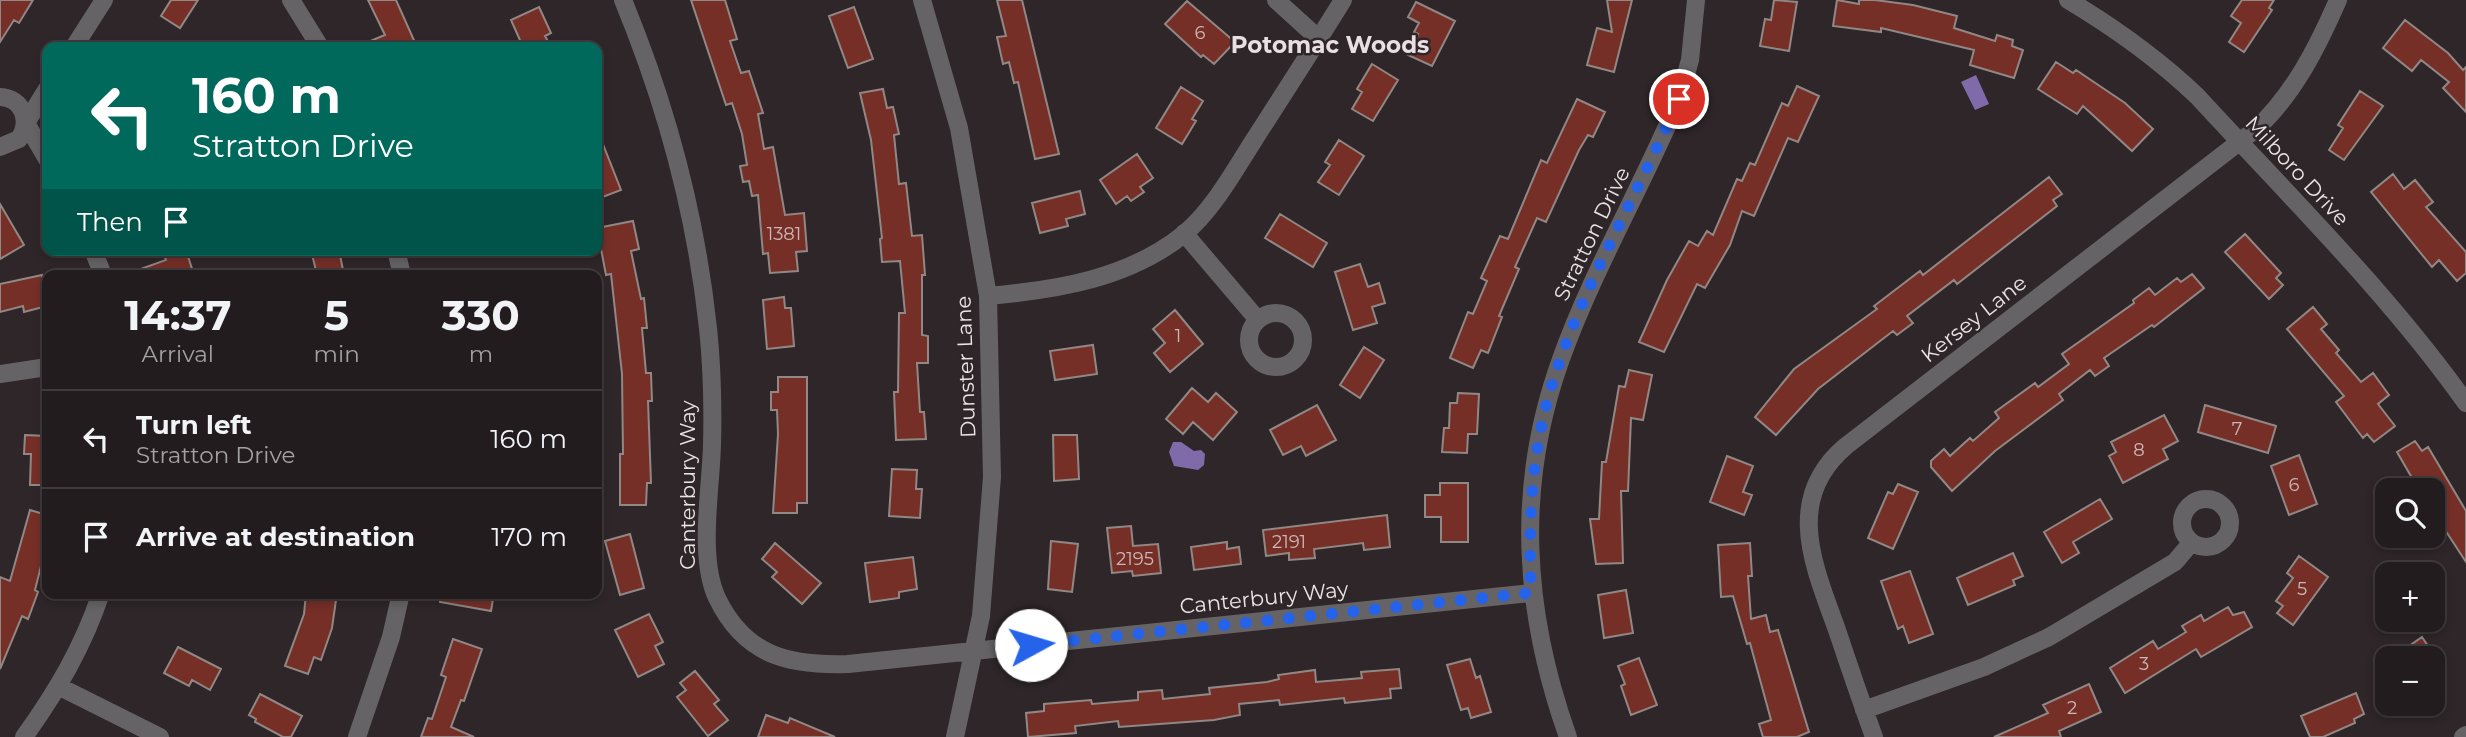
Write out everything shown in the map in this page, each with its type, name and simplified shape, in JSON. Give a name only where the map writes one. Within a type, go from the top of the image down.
[{"type":"street","points":[[77,42],[104,0]]},
{"type":"street","points":[[291,0],[317,42]]},
{"type":"street","name":"Canterbury Way","points":[[623,0],[649,62],[680,173],[696,250],[708,329],[712,442],[709,568],[715,594],[725,614],[740,633],[766,652],[811,666],[936,657],[1531,593]]},
{"type":"street","name":"Dunster Lane","points":[[922,0],[959,128],[988,296],[992,477],[981,616],[955,737]]},
{"type":"street","points":[[1276,0],[1319,39]]},
{"type":"street","points":[[988,296],[1055,290],[1092,280],[1138,261],[1184,233],[1234,170],[1343,0]]},
{"type":"street","name":"Stratton Drive","points":[[1567,737],[1546,669],[1531,593],[1531,500],[1548,399],[1577,319],[1679,99],[1690,60],[1696,0]]},
{"type":"street","name":"Milboro Drive","points":[[2067,0],[2127,37],[2168,68],[2386,302],[2432,355],[2466,403]]},
{"type":"street","name":"Kersey Lane","points":[[1874,737],[1812,559],[1808,518],[1821,473],[1846,446],[2240,143],[2271,115],[2320,41],[2338,0]]},
{"type":"street","points":[[0,97],[14,100],[20,106],[26,123],[42,150]]},
{"type":"street","points":[[0,147],[19,139],[42,97]]},
{"type":"street","points":[[1184,233],[1258,320]]},
{"type":"street","points":[[0,374],[42,368]]},
{"type":"street","points":[[1864,710],[1984,667],[2049,637],[2175,562],[2191,543]]},
{"type":"street","points":[[24,737],[60,687],[89,630],[99,599]]},
{"type":"street","points":[[357,737],[391,637],[400,599]]},
{"type":"street","points":[[60,687],[160,737]]},
{"type":"shaded area","points":[[1976,75],[1989,104],[1975,110],[1961,82]]},
{"type":"shaded area","points":[[1173,442],[1181,442],[1194,451],[1201,450],[1205,454],[1204,465],[1198,470],[1174,466],[1169,452]]},
{"type":"building","points":[[0,0],[33,0],[19,23],[14,20],[0,42]]},
{"type":"building","points":[[171,0],[198,0],[180,28],[161,16]]},
{"type":"building","points":[[368,0],[396,0],[415,42],[368,42],[385,35]]},
{"type":"building","points":[[691,0],[725,0],[737,39],[730,41],[741,73],[749,71],[763,113],[758,114],[764,149],[773,147],[785,215],[804,213],[807,251],[796,252],[798,271],[770,273],[768,253],[763,254],[758,195],[752,196],[749,181],[743,182],[740,166],[747,165],[742,134],[732,103],[726,105]]},
{"type":"building","points":[[997,0],[1022,0],[1059,154],[1035,159],[1018,82],[1014,83],[1009,62],[1003,64],[997,37],[1006,36]]},
{"type":"building","points":[[1607,0],[1632,0],[1614,72],[1587,65],[1597,28],[1612,32]]},
{"type":"building","points":[[1774,0],[1797,2],[1789,51],[1760,46],[1765,19],[1771,20]]},
{"type":"building","points":[[1837,0],[1859,4],[1859,0],[1875,0],[1913,5],[1957,16],[1954,28],[1995,41],[1997,35],[2013,40],[2012,46],[2023,50],[2014,78],[1970,65],[1974,50],[1881,28],[1881,32],[1833,26]]},
{"type":"building","points":[[2242,0],[2274,0],[2269,8],[2272,10],[2244,52],[2229,42],[2241,23],[2231,16]]},
{"type":"building","points":[[1187,1],[1235,42],[1214,64],[1203,55],[1201,57],[1165,24]]},
{"type":"building","points":[[1416,2],[1455,21],[1432,66],[1408,55],[1418,34],[1414,32],[1419,23],[1408,17]]},
{"type":"building","points":[[539,7],[551,33],[545,36],[548,42],[521,42],[511,20]]},
{"type":"building","points":[[854,7],[873,59],[848,68],[829,16]]},
{"type":"building","points":[[2405,20],[2448,53],[2463,70],[2466,67],[2466,112],[2443,88],[2449,82],[2421,60],[2412,71],[2383,48]]},
{"type":"building","points":[[2056,62],[2073,73],[2076,70],[2125,103],[2153,129],[2132,151],[2083,106],[2077,114],[2038,89]]},
{"type":"building","points":[[1372,64],[1398,80],[1373,121],[1352,109],[1362,92],[1357,89]]},
{"type":"building","points":[[1797,86],[1819,96],[1798,142],[1788,138],[1754,216],[1742,211],[1730,245],[1705,288],[1697,284],[1664,352],[1639,342],[1667,280],[1689,241],[1698,246],[1707,231],[1713,235],[1737,179],[1742,181],[1750,163],[1755,165],[1782,103],[1788,106]]},
{"type":"building","points":[[1181,87],[1203,101],[1192,119],[1196,121],[1182,144],[1156,128]]},
{"type":"building","points":[[883,89],[887,108],[893,107],[899,134],[894,135],[899,184],[906,183],[912,236],[922,235],[925,275],[922,275],[922,335],[928,336],[928,363],[917,363],[920,412],[924,412],[926,439],[896,440],[894,392],[898,392],[899,313],[905,313],[900,261],[882,262],[882,238],[871,140],[860,93]]},
{"type":"building","points":[[2360,91],[2383,106],[2344,160],[2329,150],[2343,128],[2338,125]]},
{"type":"building","points":[[1577,99],[1605,112],[1593,137],[1588,135],[1579,150],[1546,222],[1537,218],[1515,267],[1519,269],[1499,316],[1502,317],[1488,353],[1481,350],[1473,368],[1450,358],[1468,312],[1473,314],[1487,281],[1481,278],[1500,236],[1508,239],[1541,160],[1547,163]]},
{"type":"building","points":[[1339,140],[1364,156],[1339,195],[1318,182],[1330,165],[1325,162]]},
{"type":"building","points":[[602,142],[621,190],[602,197]]},
{"type":"building","points":[[1137,154],[1153,178],[1140,187],[1144,192],[1131,201],[1127,196],[1116,204],[1100,180]]},
{"type":"building","points":[[2393,174],[2404,189],[2415,180],[2433,202],[2426,207],[2466,252],[2466,273],[2457,281],[2439,260],[2432,267],[2371,192]]},
{"type":"building","points":[[2049,177],[2062,194],[2053,200],[2057,206],[1957,284],[1954,280],[1907,316],[1913,323],[1897,335],[1893,331],[1818,389],[1776,435],[1755,417],[1794,369],[1877,309],[1874,306],[1920,271],[1923,275]]},
{"type":"building","points":[[1080,191],[1085,214],[1066,219],[1068,226],[1040,233],[1032,203]]},
{"type":"building","points":[[0,204],[24,245],[0,259]]},
{"type":"building","points":[[1280,214],[1327,243],[1313,267],[1265,238]]},
{"type":"building","points":[[633,221],[639,249],[631,251],[641,299],[644,298],[647,328],[642,328],[646,373],[651,373],[652,401],[648,401],[651,483],[647,483],[646,505],[620,505],[620,454],[623,454],[622,374],[611,274],[606,275],[602,254],[602,227]]},
{"type":"building","points":[[2245,234],[2281,273],[2276,278],[2283,285],[2269,299],[2225,252]]},
{"type":"building","points":[[164,256],[188,256],[192,270],[138,270],[166,260]]},
{"type":"building","points":[[312,256],[340,256],[343,270],[316,270]]},
{"type":"building","points":[[1360,264],[1368,287],[1379,283],[1385,303],[1372,307],[1377,323],[1353,330],[1335,272]]},
{"type":"building","points":[[2192,274],[2204,288],[2154,327],[2152,325],[2104,358],[2109,366],[2095,376],[2090,370],[2059,394],[2063,400],[1995,451],[1952,491],[1931,467],[1931,461],[1944,449],[1950,456],[1970,438],[1973,441],[1999,418],[1995,412],[2035,383],[2038,387],[2069,364],[2062,354],[2134,303],[2133,300],[2149,288],[2155,295],[2177,278],[2181,282]]},
{"type":"building","points":[[42,275],[42,307],[24,312],[23,306],[0,312],[0,284]]},
{"type":"building","points":[[784,297],[785,308],[791,308],[794,346],[767,349],[763,300]]},
{"type":"building","points":[[2313,307],[2327,324],[2321,329],[2339,350],[2336,353],[2361,382],[2373,373],[2389,395],[2378,404],[2395,426],[2374,442],[2367,434],[2363,438],[2336,402],[2344,396],[2287,329]]},
{"type":"building","points":[[1175,310],[1203,344],[1170,372],[1154,353],[1165,343],[1153,329]]},
{"type":"building","points":[[1093,345],[1097,374],[1055,380],[1050,351]]},
{"type":"building","points":[[1364,347],[1384,360],[1360,398],[1340,385]]},
{"type":"building","points":[[1629,370],[1652,375],[1643,420],[1631,418],[1628,491],[1621,491],[1623,563],[1596,564],[1590,519],[1599,519],[1602,462],[1606,462],[1619,386],[1625,387]]},
{"type":"building","points":[[778,377],[807,377],[807,503],[797,503],[797,513],[773,513],[778,434],[777,410],[771,410],[771,392],[778,392]]},
{"type":"building","points":[[1192,388],[1208,402],[1216,393],[1237,412],[1213,440],[1193,422],[1183,434],[1166,419]]},
{"type":"building","points":[[1458,393],[1479,394],[1477,434],[1468,434],[1467,453],[1442,452],[1444,428],[1449,428],[1450,403],[1457,403]]},
{"type":"building","points":[[1317,405],[1336,440],[1306,456],[1301,446],[1283,455],[1270,430]]},
{"type":"building","points":[[2205,405],[2276,426],[2268,453],[2198,432]]},
{"type":"building","points":[[2164,415],[2178,441],[2163,449],[2168,459],[2123,483],[2109,456],[2116,452],[2111,442]]},
{"type":"building","points":[[25,435],[42,436],[42,485],[30,485],[31,454],[24,454]]},
{"type":"building","points":[[1053,435],[1077,435],[1079,479],[1054,481]]},
{"type":"building","points":[[2415,441],[2422,451],[2428,447],[2466,511],[2466,562],[2445,530],[2445,478],[2412,478],[2397,452]]},
{"type":"building","points":[[2299,455],[2317,504],[2289,515],[2271,466]]},
{"type":"building","points":[[1727,456],[1753,466],[1743,492],[1752,495],[1744,515],[1710,502]]},
{"type":"building","points":[[892,469],[917,470],[916,489],[922,489],[920,518],[889,516]]},
{"type":"building","points":[[1440,483],[1468,483],[1468,542],[1441,542],[1441,517],[1425,517],[1425,495],[1440,495]]},
{"type":"building","points":[[1898,484],[1918,492],[1893,549],[1868,538],[1888,492],[1893,494]]},
{"type":"building","points":[[2100,499],[2112,519],[2073,542],[2079,553],[2062,563],[2044,532]]},
{"type":"building","points":[[30,510],[42,514],[42,562],[35,590],[38,592],[28,619],[22,616],[0,669],[0,577],[10,581]]},
{"type":"building","points":[[1387,515],[1390,547],[1364,550],[1363,543],[1314,549],[1315,558],[1289,560],[1289,553],[1266,556],[1263,530]]},
{"type":"building","points":[[1131,526],[1133,546],[1158,544],[1161,573],[1133,576],[1132,571],[1112,573],[1107,528]]},
{"type":"building","points":[[630,534],[644,588],[620,595],[605,541]]},
{"type":"building","points":[[1051,541],[1078,544],[1072,592],[1048,589]]},
{"type":"building","points":[[1227,542],[1227,549],[1239,547],[1241,564],[1194,570],[1191,547]]},
{"type":"building","points":[[775,543],[821,583],[802,604],[772,577],[777,572],[762,559]]},
{"type":"building","points":[[1750,543],[1752,576],[1748,576],[1751,619],[1766,615],[1770,632],[1778,630],[1809,732],[1797,737],[1763,737],[1759,724],[1771,720],[1750,643],[1747,644],[1733,596],[1721,597],[1718,545]]},
{"type":"building","points":[[2013,553],[2023,576],[2013,580],[2015,585],[1968,605],[1957,578]]},
{"type":"building","points":[[2299,556],[2328,577],[2293,625],[2277,613],[2283,606],[2276,601],[2293,578],[2287,573]]},
{"type":"building","points":[[913,557],[917,589],[899,592],[899,598],[870,602],[865,563]]},
{"type":"building","points":[[1910,571],[1933,634],[1909,643],[1903,626],[1898,629],[1881,581]]},
{"type":"building","points":[[1626,590],[1633,633],[1604,638],[1598,595]]},
{"type":"building","points":[[305,599],[336,599],[332,628],[321,660],[314,657],[308,674],[285,666],[304,614]]},
{"type":"building","points":[[440,599],[493,599],[491,611],[440,602]]},
{"type":"building","points":[[2228,607],[2233,615],[2244,612],[2252,627],[2201,657],[2196,649],[2125,693],[2110,668],[2153,641],[2158,649],[2186,632],[2182,626],[2201,615],[2204,621]]},
{"type":"building","points":[[649,614],[663,642],[655,646],[664,664],[638,677],[615,630]]},
{"type":"building","points":[[2422,637],[2428,646],[2409,646]]},
{"type":"building","points":[[453,639],[482,649],[464,701],[461,700],[451,727],[474,737],[421,737],[428,718],[432,719],[446,677],[441,675]]},
{"type":"building","points":[[178,647],[221,669],[210,690],[192,680],[189,686],[164,673]]},
{"type":"building","points":[[1639,658],[1657,705],[1631,715],[1621,686],[1625,684],[1618,666]]},
{"type":"building","points":[[1470,659],[1476,678],[1480,676],[1491,712],[1471,718],[1468,708],[1461,710],[1447,665]]},
{"type":"building","points":[[1399,669],[1401,688],[1390,689],[1391,698],[1345,703],[1344,698],[1280,705],[1279,700],[1239,704],[1240,715],[1214,720],[1119,727],[1118,721],[1075,726],[1076,733],[1028,737],[1026,713],[1044,711],[1044,704],[1138,700],[1138,692],[1162,690],[1163,699],[1210,694],[1209,688],[1267,682],[1279,679],[1278,675],[1315,670],[1316,682],[1362,678],[1361,672]]},
{"type":"building","points":[[695,671],[719,700],[714,704],[728,720],[708,736],[677,697],[686,690],[680,683]]},
{"type":"building","points":[[2089,684],[2101,712],[2059,731],[2061,737],[1994,737],[2048,713],[2043,705]]},
{"type":"building","points":[[2356,693],[2364,714],[2354,719],[2355,723],[2323,737],[2310,737],[2301,716]]},
{"type":"building","points":[[260,694],[302,716],[291,737],[283,737],[255,722],[256,719],[249,715]]},
{"type":"building","points":[[766,715],[788,723],[790,718],[835,737],[758,737]]},
{"type":"district","name":"Potomac Woods","points":[[1330,45]]},
{"type":"route","points":[[1031,645],[1531,593],[1531,500],[1548,399],[1577,319],[1679,99]]}]
